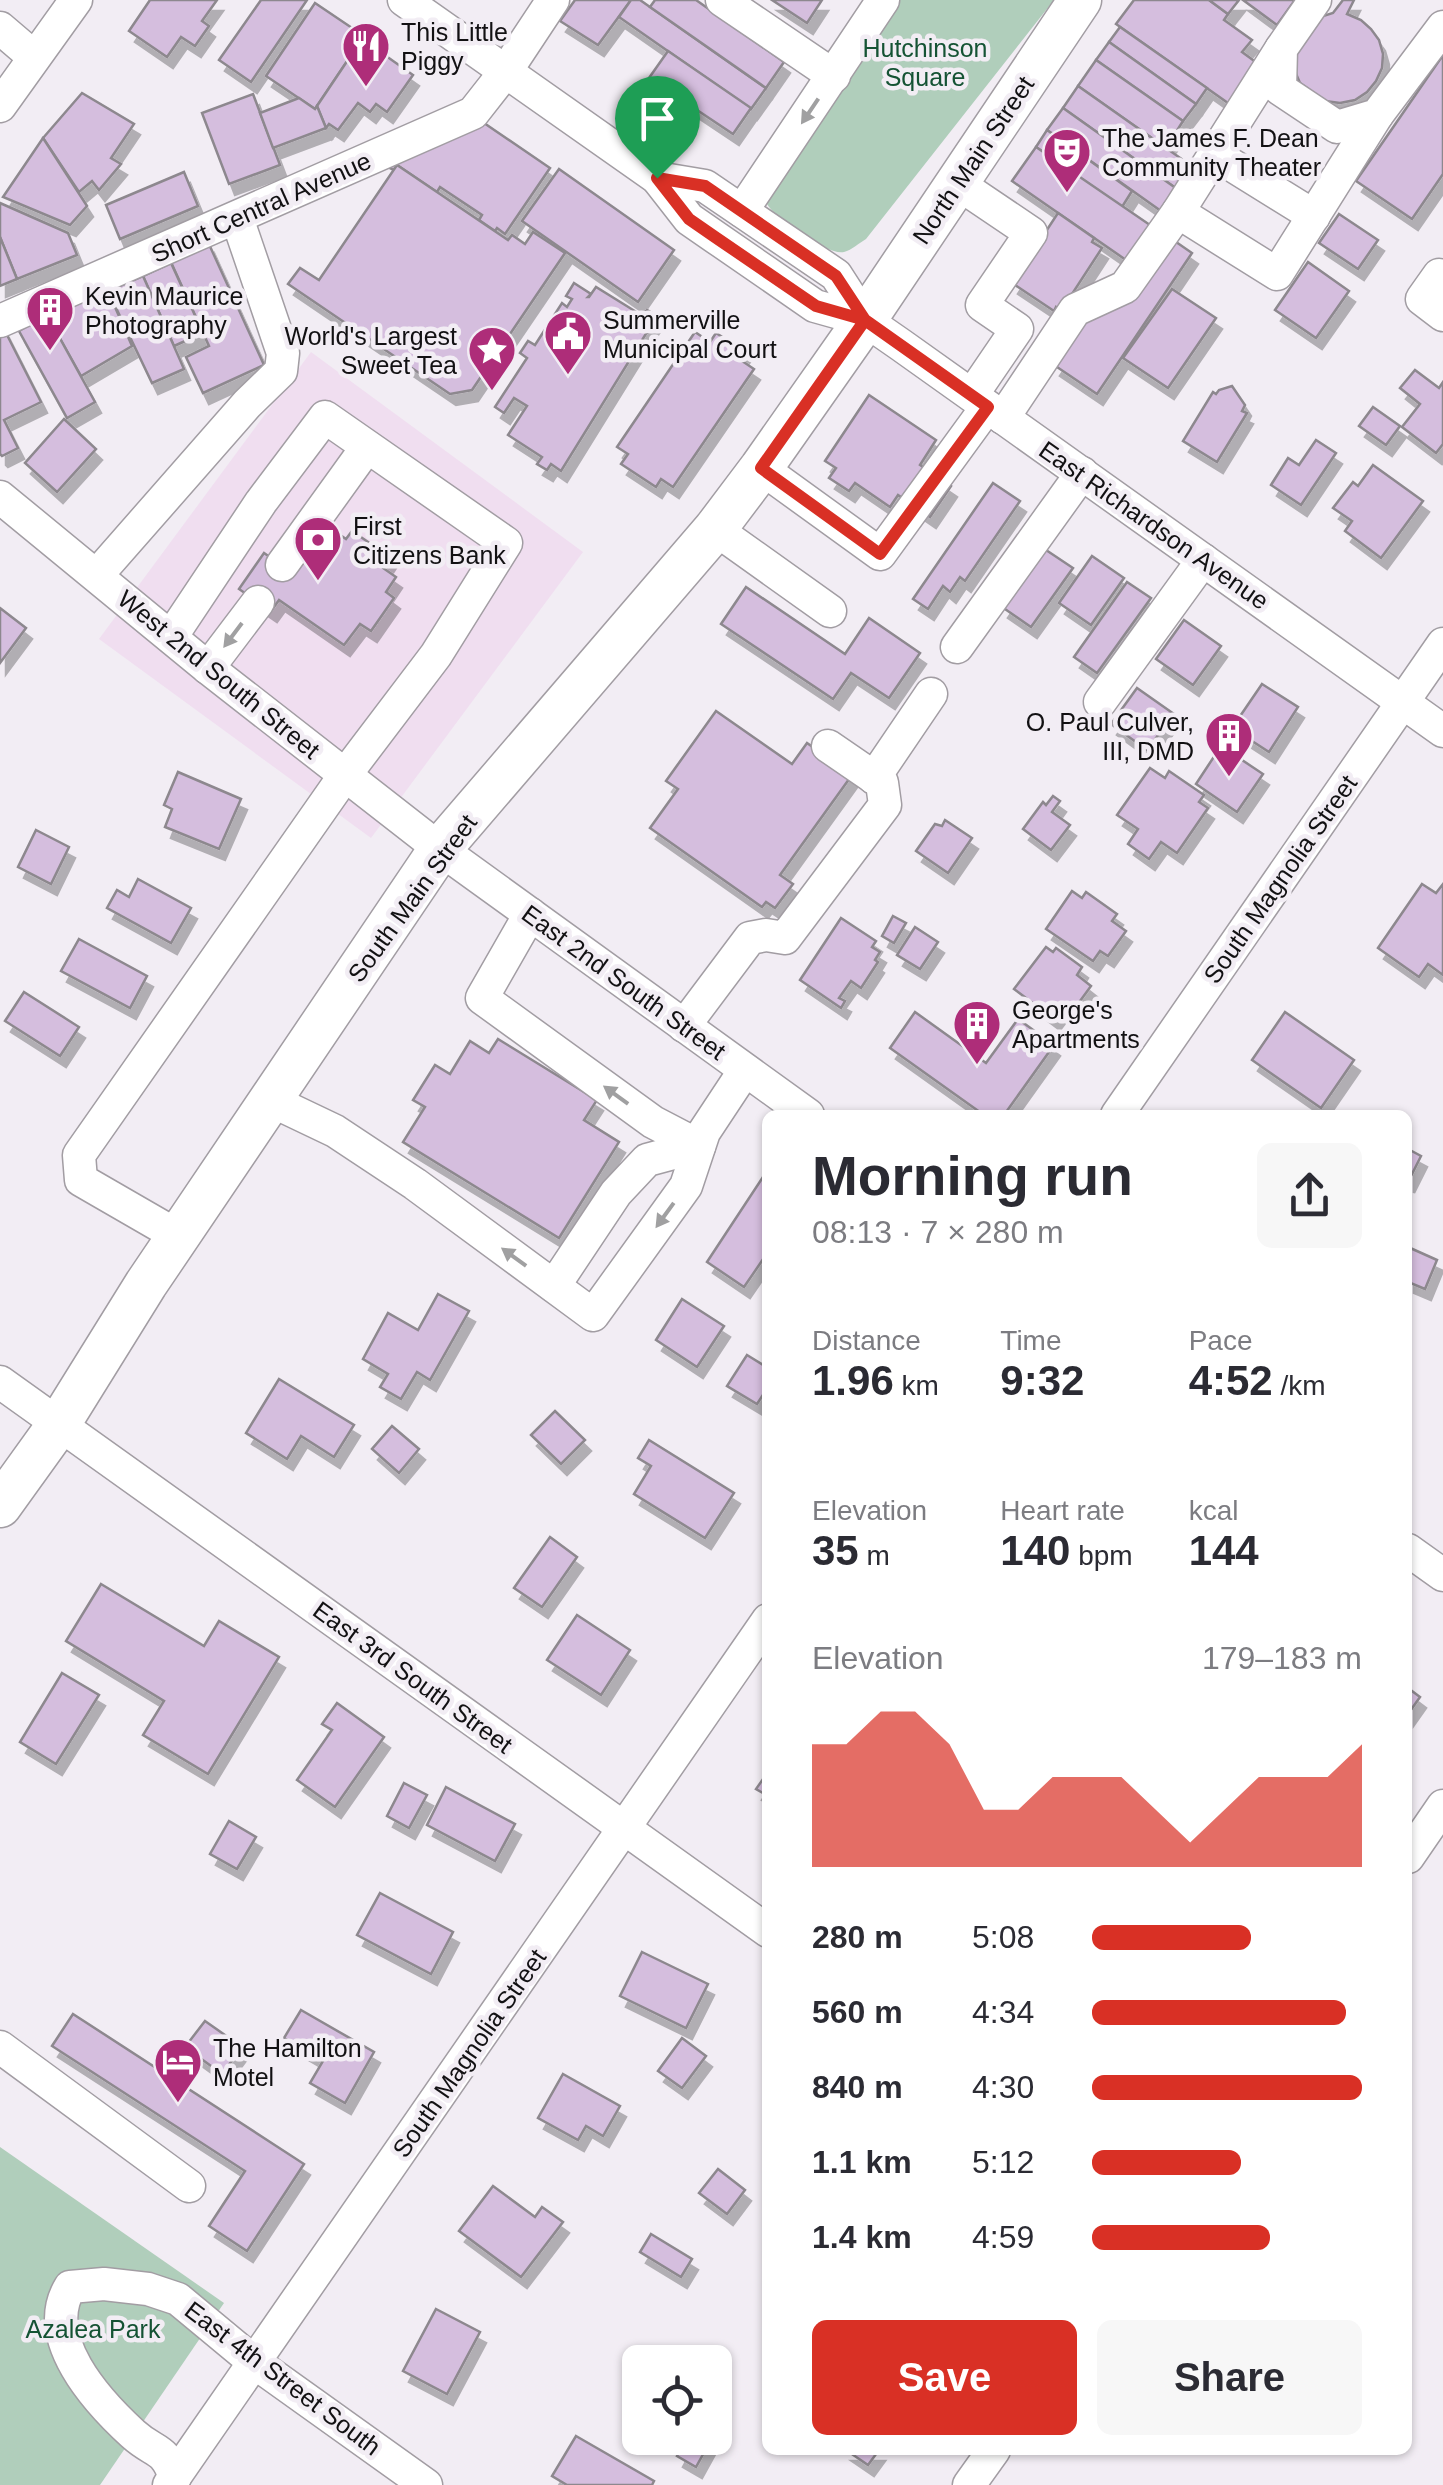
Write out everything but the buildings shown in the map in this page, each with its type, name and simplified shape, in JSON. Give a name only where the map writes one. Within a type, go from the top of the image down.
[{"type":"main road","name":"North Main Street","points":[[865,320],[1080,0]]},
{"type":"main road","name":"South Main Street","points":[[0,1506],[440,849],[715,529],[865,320]]},
{"type":"street","points":[[0,106],[76,0]]},
{"type":"street","points":[[404,0],[657,178],[689,219],[726,245],[816,306],[865,320]]},
{"type":"street","name":"Short Central Avenue","points":[[0,321],[472,113],[506,71],[553,0]]},
{"type":"street","points":[[722,0],[834,76]]},
{"type":"street","points":[[742,211],[884,0]]},
{"type":"street","points":[[761,468],[880,554],[988,407],[1075,310],[1124,287],[1178,212],[1315,0]]},
{"type":"street","points":[[1178,212],[1277,274],[1378,115],[1443,27]]},
{"type":"street","points":[[0,28],[34,57]]},
{"type":"street","points":[[1280,49],[1280,89],[1337,127],[1378,115]]},
{"type":"street","points":[[1214,154],[1314,216]]},
{"type":"street","points":[[657,178],[705,186],[742,211],[836,276],[865,320]]},
{"type":"street","points":[[957,183],[1031,233],[982,305],[1017,329],[988,407]]},
{"type":"street","points":[[97,575],[281,370],[283,353],[231,220]]},
{"type":"street","points":[[1439,276],[1422,300],[1443,315]]},
{"type":"street","name":"East Richardson Avenue","points":[[865,320],[1443,731]]},
{"type":"street","points":[[171,637],[262,502],[326,417],[506,543],[436,654],[345,776],[78,1156],[81,1180],[178,1236]]},
{"type":"street","points":[[282,566],[367,446]]},
{"type":"street","points":[[956,648],[1082,473]]},
{"type":"street","name":"West 2nd South Street","points":[[0,498],[208,668],[440,849]]},
{"type":"street","points":[[262,502],[305,534]]},
{"type":"street","points":[[715,529],[830,611]]},
{"type":"street","points":[[1100,702],[1204,560]]},
{"type":"street","points":[[208,668],[258,602]]},
{"type":"street","name":"South Magnolia Street","points":[[1120,1110],[1443,644]]},
{"type":"street","points":[[874,778],[931,694]]},
{"type":"street","points":[[684,1026],[750,938],[785,938],[885,805],[882,783],[828,746]]},
{"type":"street","name":"East 2nd South Street","points":[[440,849],[801,1110]]},
{"type":"street","points":[[530,914],[482,998],[653,1122],[699,1146]]},
{"type":"street","points":[[270,1100],[335,1131],[415,1184],[593,1314],[686,1186],[704,1132],[745,1070]]},
{"type":"street","points":[[554,1286],[616,1192],[647,1160],[699,1146]]},
{"type":"street","name":"East 3rd South Street","points":[[0,1382],[762,1927]]},
{"type":"street","points":[[1412,1553],[1443,1576]]},
{"type":"street","name":"South Magnolia Street","points":[[172,2481],[762,1629]]},
{"type":"street","points":[[1412,1851],[1443,1806]]},
{"type":"street","points":[[0,2047],[189,2186]]},
{"type":"street","name":"East 4th Street South","points":[[172,2481],[168,2458],[136,2436],[96,2396],[68,2351],[60,2328],[61,2308],[70,2287],[104,2284],[148,2289],[178,2299],[254,2362],[426,2485]]},
{"type":"street","points":[[969,2485],[990,2455]]},
{"type":"shaded area","points":[[311,352],[583,552],[371,838],[99,639]]},
{"type":"green space","name":"Hutchinson Square","points":[[891,0],[1054,0],[866,239],[847,251],[836,252],[802,235],[767,204],[770,193]]},
{"type":"green space","name":"Azalea Park","points":[[0,2147],[224,2303],[100,2485],[0,2485]]},
{"type":"place","name":"This Little Piggy","points":[[366,88]]},
{"type":"place","name":"The James F. Dean Community Theater","points":[[1067,194]]},
{"type":"place","name":"Kevin Maurice Photography","points":[[50,352]]},
{"type":"place","name":"Summerville Municipal Court","points":[[568,376]]},
{"type":"place","name":"World's Largest Sweet Tea","points":[[492,392]]},
{"type":"place","name":"First Citizens Bank","points":[[318,582]]},
{"type":"place","name":"O. Paul Culver, III, DMD","points":[[1229,778]]},
{"type":"place","name":"George's Apartments","points":[[977,1066]]},
{"type":"place","name":"The Hamilton Motel","points":[[178,2104]]},
{"type":"route","points":[[657,178],[689,219],[816,306],[865,320],[761,468],[880,554],[988,407],[865,320],[836,276],[705,186],[657,178]]}]
